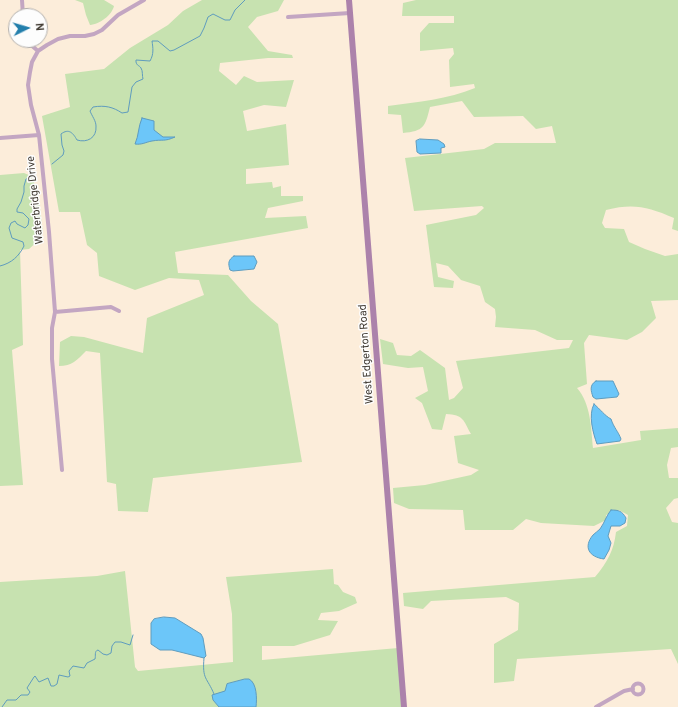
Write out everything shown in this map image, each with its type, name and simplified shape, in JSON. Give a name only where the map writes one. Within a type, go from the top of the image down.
[{"type":"street","points":[[34,48],[38,51],[58,39],[70,36],[94,34],[102,30],[118,15],[144,0]]},
{"type":"street","name":"West Edgerton Road","points":[[349,0],[404,707]]},
{"type":"street","points":[[288,17],[350,13]]},
{"type":"street","name":"Waterbridge Drive","points":[[38,51],[32,62],[28,84],[31,106],[39,135],[46,193],[55,312],[52,328],[52,359],[62,470]]},
{"type":"street","points":[[0,138],[39,135]]},
{"type":"street","points":[[55,312],[111,307],[119,311]]},
{"type":"street","points":[[596,707],[624,691],[633,689]]},
{"type":"green space","points":[[75,0],[104,0],[114,6],[111,13],[105,18],[98,23],[90,25],[83,3]]},
{"type":"green space","points":[[202,0],[284,0],[278,11],[257,17],[248,27],[268,51],[292,55],[293,58],[268,58],[220,63],[219,71],[236,85],[244,76],[257,82],[294,80],[286,107],[264,105],[243,111],[247,131],[286,124],[289,165],[246,169],[246,184],[272,182],[273,188],[281,186],[281,196],[303,196],[303,201],[268,208],[265,218],[306,216],[308,228],[175,252],[178,273],[228,275],[251,301],[278,324],[302,462],[153,478],[148,512],[118,511],[116,484],[107,482],[100,353],[86,351],[71,364],[59,366],[60,342],[71,336],[84,337],[143,353],[147,318],[204,295],[199,280],[169,278],[135,290],[99,276],[97,253],[87,245],[80,212],[59,212],[42,116],[70,107],[65,74],[104,69],[130,48],[168,25],[183,11]]},
{"type":"green space","points":[[416,0],[678,0],[678,231],[672,229],[674,218],[641,207],[625,207],[606,210],[602,223],[605,228],[624,229],[629,242],[645,249],[665,256],[678,254],[678,300],[651,301],[656,318],[642,332],[627,340],[589,335],[584,343],[587,384],[577,388],[582,394],[588,409],[593,448],[641,440],[640,431],[678,428],[678,447],[671,448],[667,465],[669,478],[678,478],[678,498],[674,499],[666,508],[672,522],[678,523],[678,664],[671,649],[517,659],[514,681],[494,683],[494,644],[518,630],[519,603],[506,597],[431,601],[423,609],[404,606],[403,593],[595,577],[609,556],[614,545],[616,532],[627,526],[628,515],[619,510],[606,515],[606,520],[594,526],[541,523],[526,519],[513,530],[465,530],[463,510],[409,509],[394,503],[393,488],[425,485],[471,475],[479,470],[458,463],[454,436],[471,434],[462,419],[460,417],[446,414],[442,430],[432,429],[422,403],[415,398],[428,391],[423,367],[408,368],[383,364],[380,339],[393,343],[397,355],[411,356],[420,350],[445,368],[449,400],[454,398],[463,388],[456,361],[569,348],[573,340],[557,340],[535,330],[495,327],[495,309],[485,302],[480,286],[461,280],[448,266],[436,263],[438,277],[454,281],[453,288],[434,287],[426,225],[476,215],[484,208],[482,206],[414,211],[405,158],[484,149],[495,143],[556,143],[552,126],[536,129],[523,116],[474,117],[462,101],[430,107],[427,119],[422,127],[415,131],[403,133],[401,115],[388,114],[388,106],[444,97],[475,88],[474,84],[450,87],[449,60],[454,54],[453,48],[420,51],[420,33],[429,23],[454,23],[454,16],[402,16],[403,3]]},
{"type":"green space","points":[[24,173],[31,176],[38,191],[43,233],[40,239],[29,249],[20,250],[23,345],[12,350],[23,485],[0,486],[0,175]]},
{"type":"green space","points":[[333,569],[334,584],[338,585],[343,592],[355,597],[357,603],[339,611],[321,613],[318,620],[338,621],[330,635],[294,646],[262,646],[262,660],[398,648],[402,707],[0,707],[0,582],[97,576],[125,571],[135,667],[138,671],[233,662],[232,614],[226,577]]},
{"type":"water","points":[[142,118],[154,121],[154,130],[163,137],[175,137],[166,140],[156,140],[142,144],[135,144]]},
{"type":"water","points":[[420,139],[438,140],[444,144],[445,147],[441,148],[441,153],[420,154],[417,152],[416,141]]},
{"type":"water","points":[[234,256],[254,256],[257,262],[254,269],[230,270],[229,262]]},
{"type":"water","points":[[596,381],[613,381],[619,394],[617,397],[596,399],[593,397],[591,388],[592,384]]},
{"type":"water","points":[[594,404],[611,419],[619,434],[621,439],[620,441],[597,444],[591,419]]},
{"type":"water","points":[[611,510],[620,511],[626,518],[625,523],[620,526],[611,526],[608,536],[611,543],[604,559],[591,554],[588,544],[593,535],[600,529]]},
{"type":"water","points":[[164,617],[175,618],[201,634],[206,656],[204,658],[172,650],[160,650],[151,644],[151,623],[154,619]]},
{"type":"water","points":[[249,679],[254,684],[256,707],[219,707],[213,700],[212,695],[225,691],[227,684]]},
{"type":"waterway","points":[[52,164],[63,155],[64,151],[61,134],[69,131],[77,140],[81,141],[91,139],[95,134],[96,124],[90,111],[93,107],[105,106],[122,113],[128,112],[132,87],[136,82],[143,79],[142,69],[137,64],[136,60],[150,61],[153,53],[152,41],[158,41],[170,51],[174,50],[200,36],[208,17],[213,14],[225,20],[230,20],[235,10],[245,0]]},
{"type":"waterway","points":[[0,266],[15,259],[24,246],[23,242],[12,238],[9,228],[11,223],[15,221],[17,224],[25,228],[28,225],[29,219],[23,213],[17,212],[17,209],[21,202],[26,179],[35,175]]},
{"type":"waterway","points":[[2,707],[7,700],[16,700],[21,695],[28,695],[30,692],[27,688],[35,676],[39,682],[48,678],[51,686],[54,686],[57,684],[59,675],[70,676],[69,671],[73,666],[84,668],[87,663],[95,659],[96,652],[98,650],[107,655],[111,653],[112,646],[115,642],[130,645],[133,635]]},
{"type":"waterway","points":[[204,658],[204,675],[214,694]]}]
